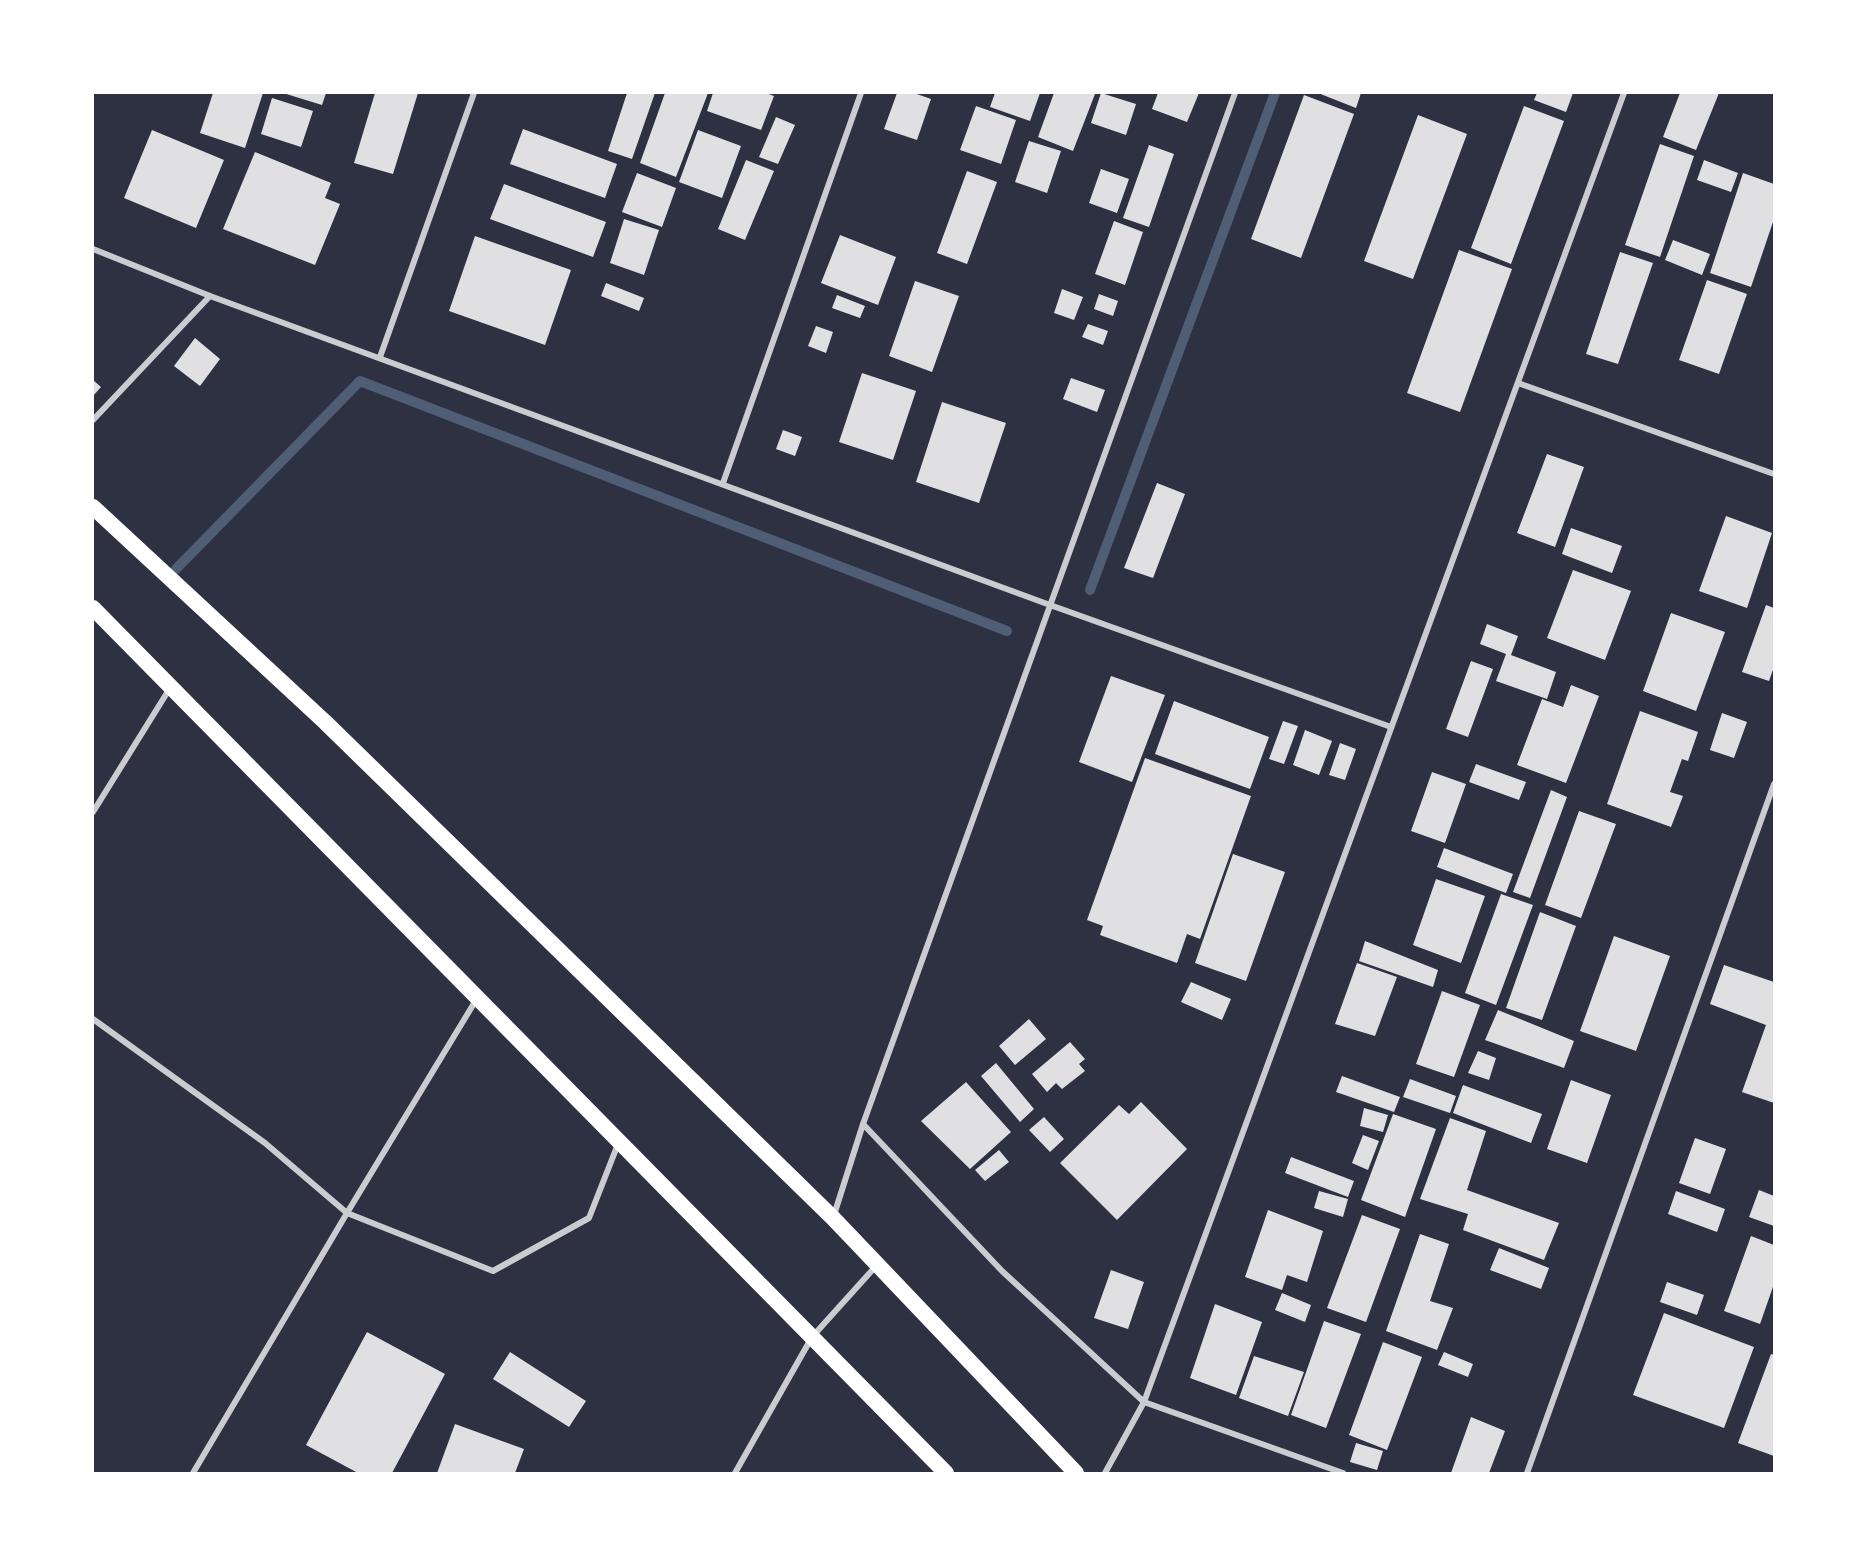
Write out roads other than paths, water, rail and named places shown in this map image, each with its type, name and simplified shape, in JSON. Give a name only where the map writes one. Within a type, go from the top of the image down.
[{"type":"highway","points":[[93,507],[325,722],[833,1218],[1076,1473]]},
{"type":"highway","points":[[93,608],[172,685],[618,1143],[946,1473]]},
{"type":"street","points":[[380,357],[474,93]]},
{"type":"street","points":[[723,483],[861,93]]},
{"type":"street","points":[[833,1218],[863,1124],[1235,93]]},
{"type":"street","points":[[1105,1473],[1144,1402],[1624,93]]},
{"type":"street","points":[[93,249],[210,296],[1050,605],[1391,727]]},
{"type":"street","points":[[93,420],[210,296]]},
{"type":"street","points":[[1518,383],[1774,474]]},
{"type":"street","points":[[93,812],[172,685]]},
{"type":"street","points":[[1527,1473],[1774,784]]},
{"type":"street","points":[[193,1473],[477,998]]},
{"type":"street","points":[[93,1019],[265,1143],[347,1213],[493,1271],[589,1218],[618,1143]]},
{"type":"street","points":[[863,1124],[1002,1271],[1144,1402],[1343,1473]]},
{"type":"street","points":[[735,1473],[812,1337],[878,1264]]},
{"type":"waterway","points":[[1090,590],[1275,93]]},
{"type":"waterway","points":[[176,569],[360,381],[1007,631]]}]
